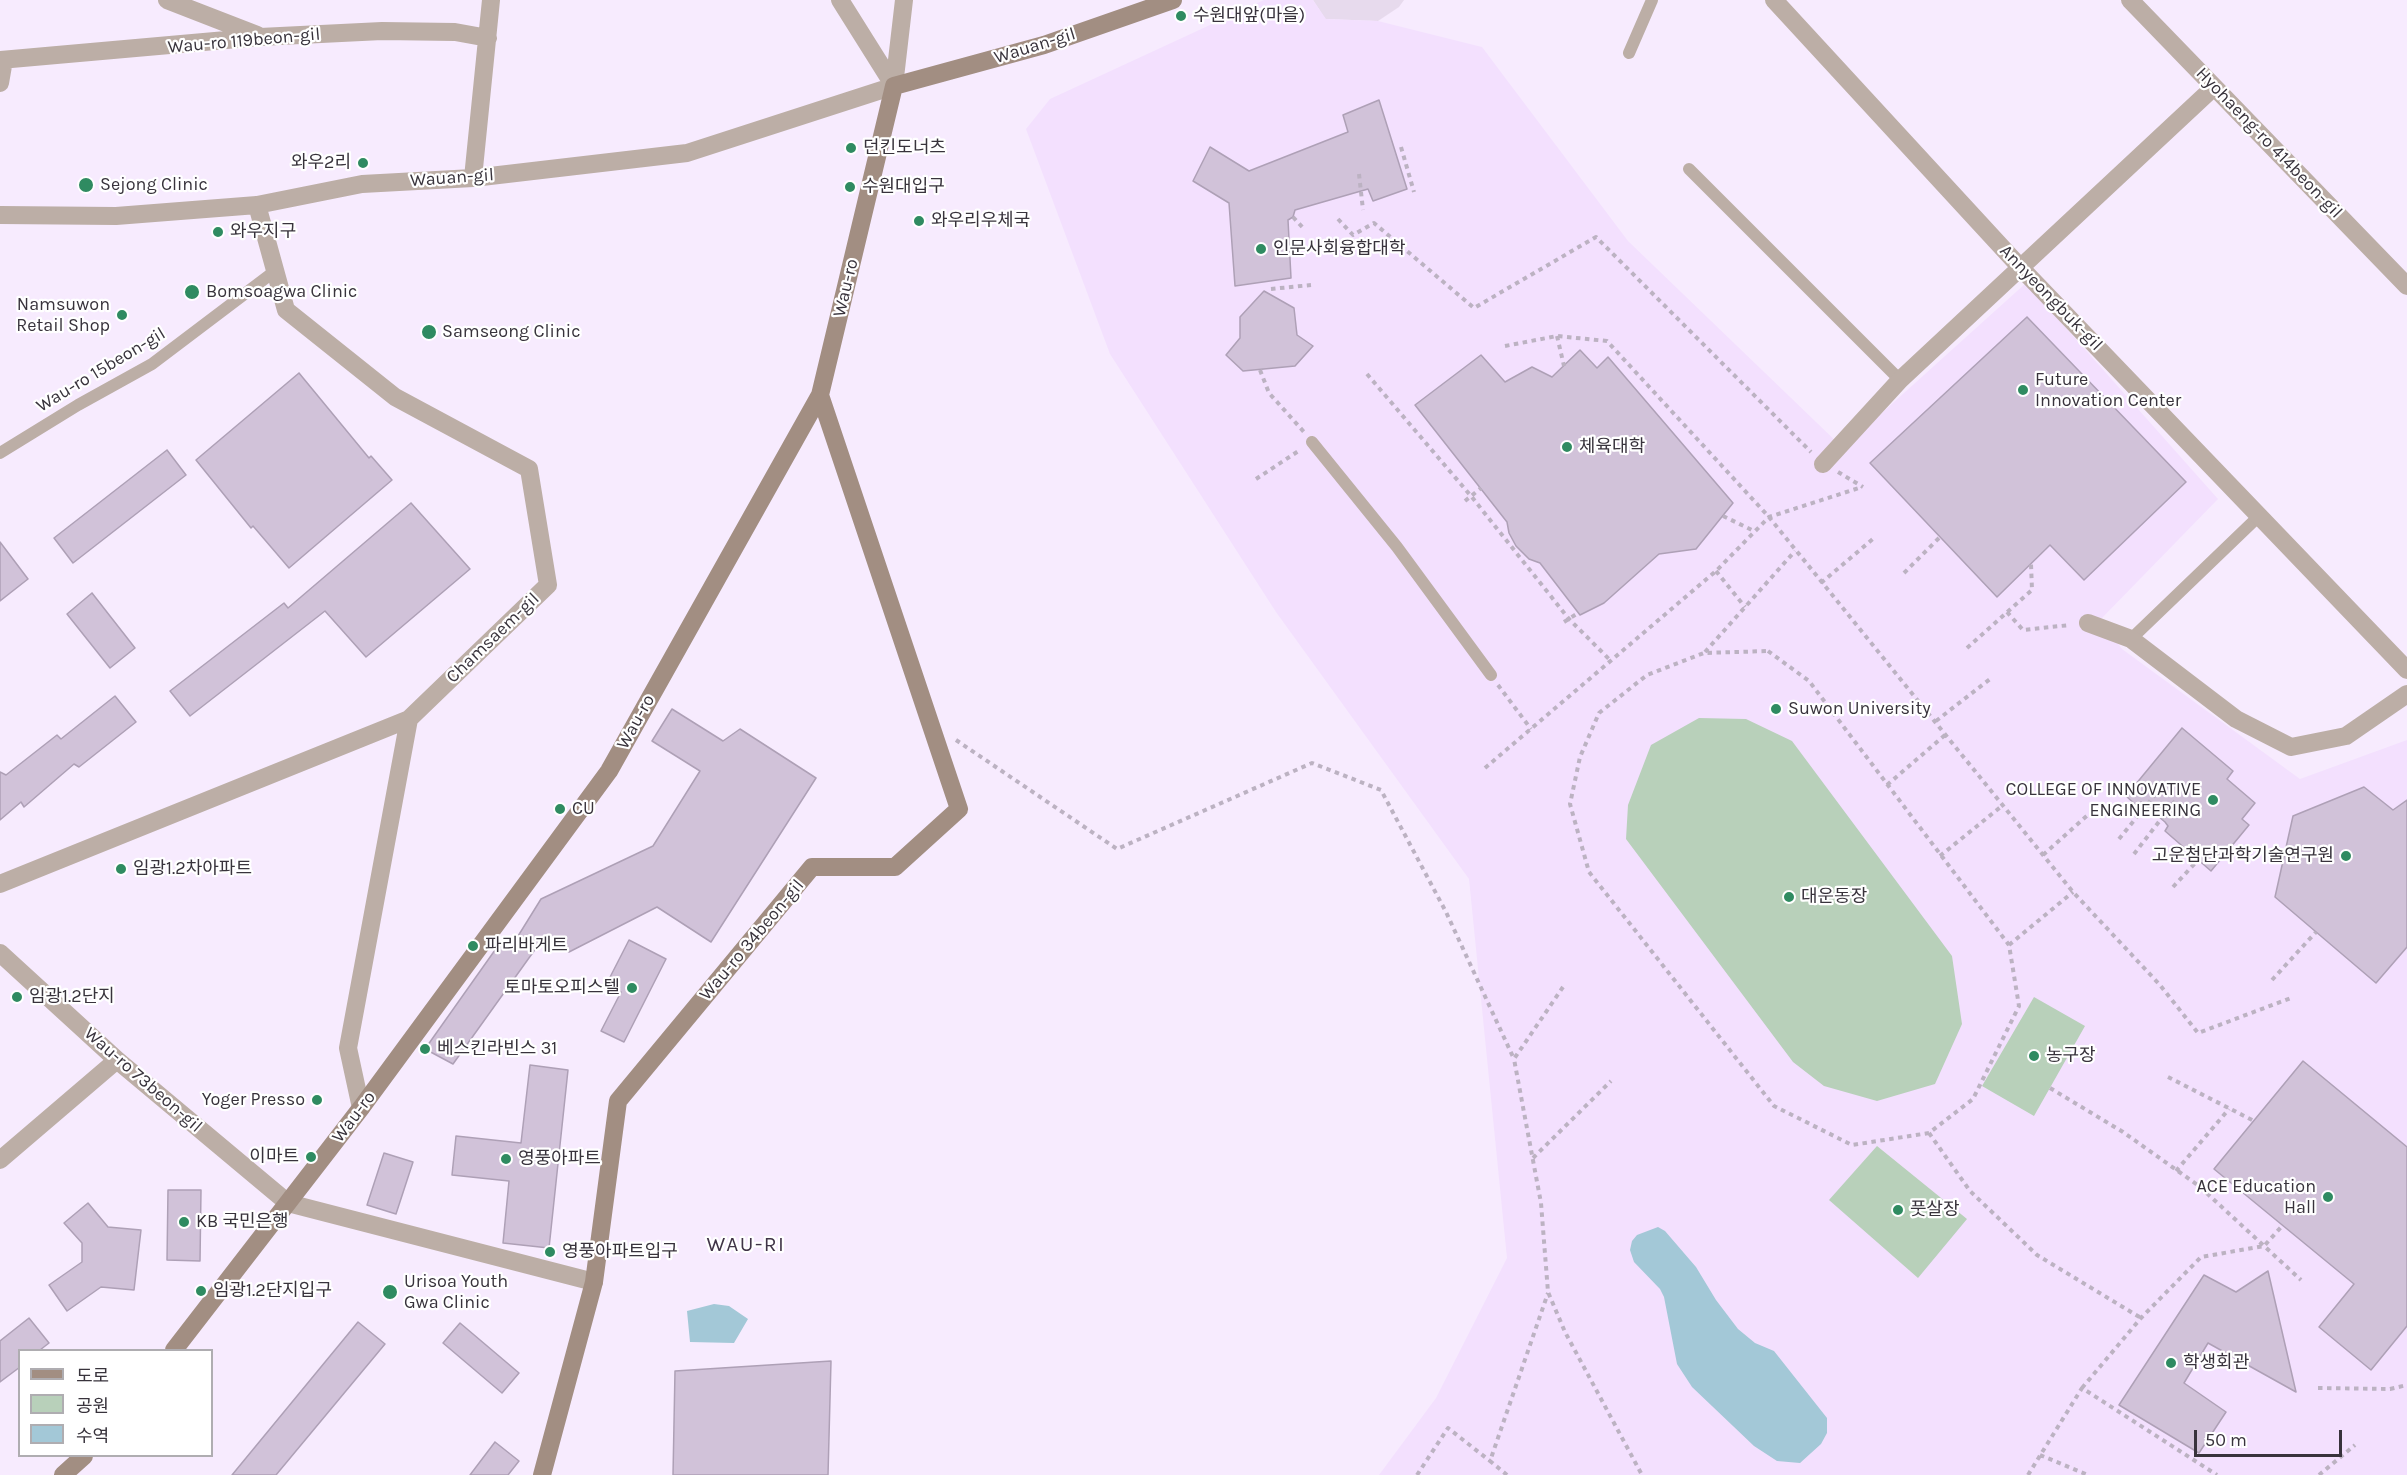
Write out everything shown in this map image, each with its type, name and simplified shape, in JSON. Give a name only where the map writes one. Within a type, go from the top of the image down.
[{"type":"street","points":[[167,0],[260,37]]},
{"type":"street","points":[[474,178],[491,0]]},
{"type":"street","points":[[840,0],[894,86]]},
{"type":"street","name":"Wau-ro","points":[[175,1349],[362,1108],[609,771],[820,395],[894,86],[904,0]]},
{"type":"street","name":"Wauan-gil","points":[[0,215],[116,216],[257,205],[362,184],[474,178],[687,153],[894,86],[1044,45],[1173,0]]},
{"type":"street","name":"Annyeongbuk-gil","points":[[1774,0],[2020,267],[2407,670]]},
{"type":"street","name":"Hyohaeng-ro 414beon-gil","points":[[2130,0],[2407,286]]},
{"type":"street","name":"Wau-ro 119beon-gil","points":[[2,60],[260,37],[382,30],[455,32],[488,38]]},
{"type":"street","points":[[0,83],[2,60]]},
{"type":"street","points":[[1823,464],[1900,380],[2214,87]]},
{"type":"street","name":"Chamsaem-gil","points":[[0,884],[410,719],[548,585],[529,469],[395,397],[286,309],[257,205]]},
{"type":"street","name":"Wau-ro 34beon-gil","points":[[542,1475],[594,1282],[618,1101],[812,867],[895,867],[958,809],[820,395]]},
{"type":"street","points":[[2088,623],[2131,639],[2236,719],[2291,747],[2346,736],[2407,694]]},
{"type":"street","points":[[362,1108],[348,1048],[410,719]]},
{"type":"street","name":"Wau-ro 73beon-gil","points":[[0,953],[117,1059],[288,1203]]},
{"type":"street","points":[[0,1160],[117,1059]]},
{"type":"street","points":[[288,1203],[594,1282]]},
{"type":"street","points":[[63,1475],[82,1457]]},
{"type":"lane","points":[[1629,53],[1652,0]]},
{"type":"lane","points":[[1689,169],[1900,380]]},
{"type":"lane","name":"Wau-ro 15beon-gil","points":[[0,453],[78,405],[152,364],[275,271]]},
{"type":"lane","points":[[1312,442],[1397,547],[1491,675]]},
{"type":"lane","points":[[2131,639],[2259,516]]},
{"type":"path","points":[[1401,147],[1413,192]]},
{"type":"path","points":[[1359,174],[1363,210]]},
{"type":"path","points":[[1293,217],[1305,230]]},
{"type":"path","points":[[1338,219],[1353,236],[1374,223],[1474,308],[1596,237],[1823,464],[1863,487],[1769,517],[1716,572],[1485,768]]},
{"type":"path","points":[[1271,289],[1311,285]]},
{"type":"path","points":[[1505,346],[1557,336],[1607,341],[1769,517],[2073,892],[2160,986],[2198,1033],[2291,998]]},
{"type":"path","points":[[1557,336],[1564,366]]},
{"type":"path","points":[[1256,479],[1312,442],[1269,393],[1260,370]]},
{"type":"path","points":[[1367,374],[1472,496],[1567,621],[1611,661]]},
{"type":"path","points":[[1465,501],[1481,488]]},
{"type":"path","points":[[1723,516],[1754,531]]},
{"type":"path","points":[[1904,573],[1940,537]]},
{"type":"path","points":[[1821,583],[1874,538]]},
{"type":"path","points":[[1704,653],[1795,551]]},
{"type":"path","points":[[1967,648],[2032,590],[2031,564]]},
{"type":"path","points":[[1716,572],[1745,607]]},
{"type":"path","points":[[2007,612],[2023,630],[2088,623]]},
{"type":"path","points":[[1567,621],[1578,613]]},
{"type":"path","points":[[1768,651],[1809,681],[1887,785],[2009,945],[2019,1006],[1973,1099],[1929,1133],[1852,1145],[1774,1106],[1589,872],[1570,804],[1580,757],[1599,713],[1647,675],[1704,653],[1768,651]]},
{"type":"path","points":[[1491,675],[1531,729]]},
{"type":"path","points":[[1936,721],[1990,680]]},
{"type":"path","points":[[930,723],[1117,849],[1312,763],[1381,790],[1446,912],[1514,1059],[1541,1203],[1548,1293],[1565,1332],[1642,1475]]},
{"type":"path","points":[[1887,785],[1945,735]]},
{"type":"path","points":[[2119,839],[2155,795]]},
{"type":"path","points":[[2134,854],[2175,801]]},
{"type":"path","points":[[1940,856],[2003,805]]},
{"type":"path","points":[[2043,855],[2090,813]]},
{"type":"path","points":[[2173,887],[2198,860]]},
{"type":"path","points":[[2009,945],[2073,892]]},
{"type":"path","points":[[2272,980],[2316,932]]},
{"type":"path","points":[[1514,1059],[1563,987]]},
{"type":"path","points":[[2168,1077],[2254,1121]]},
{"type":"path","points":[[1532,1158],[1611,1081]]},
{"type":"path","points":[[2050,1088],[2123,1132],[2199,1186],[2301,1280]]},
{"type":"path","points":[[2176,1171],[2229,1109]]},
{"type":"path","points":[[1929,1133],[1971,1191],[2037,1255],[2141,1318]]},
{"type":"path","points":[[2028,1475],[2082,1388],[2141,1318],[2201,1257],[2264,1246],[2283,1225]]},
{"type":"path","points":[[1490,1461],[1548,1293]]},
{"type":"path","points":[[2318,1388],[2390,1389],[2407,1385]]},
{"type":"path","points":[[2082,1388],[2217,1475]]},
{"type":"path","points":[[1417,1475],[1448,1428],[1507,1475]]},
{"type":"path","points":[[2319,1475],[2355,1445]]},
{"type":"path","points":[[2040,1455],[2088,1475]]},
{"type":"shaded area","name":"Suwon University","points":[[1264,0],[1313,0],[1326,19],[1378,21],[1482,47],[1628,241],[1843,448],[2026,283],[2218,499],[2100,620],[2122,649],[2300,779],[2407,740],[2407,1475],[1379,1475],[1436,1398],[1507,1258],[1469,879],[1276,612],[1110,354],[1026,129],[1050,99]]},
{"type":"shaded area","points":[[1313,0],[1404,0],[1399,7],[1378,21],[1325,19]]},
{"type":"green space","name":"대운동장","points":[[1699,718],[1746,719],[1792,741],[1952,956],[1962,1024],[1935,1084],[1877,1101],[1824,1086],[1793,1062],[1626,839],[1628,805],[1651,745]]},
{"type":"green space","name":"농구장","points":[[2034,997],[2085,1026],[2034,1116],[1982,1086]]},
{"type":"green space","name":"풋살장","points":[[1877,1146],[1967,1219],[1918,1278],[1829,1200]]},
{"type":"water","points":[[1658,1227],[1665,1231],[1696,1267],[1716,1300],[1738,1329],[1755,1343],[1774,1351],[1827,1418],[1827,1433],[1821,1444],[1800,1463],[1777,1461],[1754,1446],[1692,1387],[1677,1364],[1664,1297],[1660,1289],[1634,1262],[1630,1250],[1632,1241],[1637,1235]]},
{"type":"water","points":[[714,1304],[729,1306],[748,1319],[734,1343],[690,1342],[687,1311]]},
{"type":"building","name":"인문사회융합대학","points":[[1379,100],[1407,189],[1373,201],[1368,189],[1295,210],[1293,217],[1288,220],[1291,278],[1235,286],[1229,203],[1193,181],[1210,147],[1249,171],[1348,132],[1343,115]]},
{"type":"building","points":[[1264,291],[1294,308],[1297,335],[1313,346],[1295,366],[1243,371],[1226,355],[1240,338],[1240,317]]},
{"type":"building","name":"Future Innovation Center","points":[[2027,317],[2186,482],[2084,580],[2050,545],[1997,597],[1870,463]]},
{"type":"building","name":"체육대학","points":[[1580,350],[1597,368],[1608,357],[1733,503],[1696,549],[1659,554],[1604,603],[1580,615],[1540,563],[1529,559],[1516,546],[1509,533],[1507,522],[1415,405],[1481,355],[1505,382],[1532,367],[1552,377]]},
{"type":"building","points":[[299,373],[369,458],[371,456],[392,480],[289,568],[253,526],[251,528],[196,460]]},
{"type":"building","points":[[167,450],[186,475],[73,563],[54,538]]},
{"type":"building","points":[[411,503],[470,569],[366,657],[325,611],[190,716],[170,691],[284,603],[288,608]]},
{"type":"building","points":[[0,542],[28,579],[0,601]]},
{"type":"building","points":[[92,593],[135,648],[110,668],[67,614]]},
{"type":"building","points":[[115,696],[136,722],[79,767],[74,764],[24,807],[21,802],[0,820],[0,772],[6,775],[57,735],[61,739]]},
{"type":"building","points":[[672,709],[723,741],[740,729],[816,778],[711,942],[657,907],[569,952],[544,937],[453,1064],[425,1049],[500,943],[510,949],[541,899],[653,846],[700,771],[652,741]]},
{"type":"building","name":"COLLEGE OF INNOVATIVE ENGINEERING","points":[[2182,728],[2233,771],[2227,779],[2255,803],[2242,819],[2249,825],[2211,871],[2165,831],[2168,826],[2165,822],[2141,802],[2137,806],[2126,796]]},
{"type":"building","name":"고운첨단과학기술연구원","points":[[2364,787],[2393,810],[2407,800],[2407,947],[2376,983],[2275,897],[2293,816]]},
{"type":"building","name":"토마토오피스텔","points":[[629,940],[666,959],[624,1042],[601,1031],[621,992],[606,985]]},
{"type":"building","name":"ACE Education Hall","points":[[2303,1061],[2407,1147],[2407,1326],[2371,1370],[2319,1327],[2354,1284],[2214,1169]]},
{"type":"building","name":"영풍아파트","points":[[530,1065],[568,1070],[549,1248],[503,1243],[509,1181],[452,1175],[456,1136],[521,1143]]},
{"type":"building","points":[[384,1153],[413,1162],[396,1214],[367,1205]]},
{"type":"building","points":[[168,1190],[201,1190],[200,1261],[167,1260]]},
{"type":"building","points":[[88,1203],[108,1227],[141,1230],[134,1290],[101,1287],[67,1311],[49,1285],[82,1262],[82,1243],[64,1223]]},
{"type":"building","name":"학생회관","points":[[2268,1271],[2296,1392],[2208,1343],[2184,1383],[2226,1412],[2199,1453],[2119,1405],[2204,1275],[2236,1292]]},
{"type":"building","points":[[29,1318],[49,1343],[41,1349],[18,1349],[18,1368],[0,1382],[0,1341]]},
{"type":"building","points":[[358,1322],[385,1344],[276,1475],[232,1475]]},
{"type":"building","points":[[460,1323],[519,1373],[502,1393],[443,1343]]},
{"type":"building","points":[[831,1361],[828,1475],[673,1475],[675,1371]]},
{"type":"building","points":[[495,1442],[519,1461],[508,1475],[470,1475]]},
{"type":"place","name":"수원대앞(마을)","points":[[1181,16]]},
{"type":"place","name":"던킨도너츠","points":[[851,148]]},
{"type":"place","name":"와우2리","points":[[363,163]]},
{"type":"place","name":"Sejong Clinic","points":[[86,185]]},
{"type":"place","name":"수원대입구","points":[[850,187]]},
{"type":"place","name":"와우리우체국","points":[[919,221]]},
{"type":"place","name":"와우지구","points":[[218,232]]},
{"type":"place","name":"인문사회융합대학","points":[[1261,249]]},
{"type":"place","name":"Bomsoagwa Clinic","points":[[192,292]]},
{"type":"place","name":"Namsuwon Retail Shop","points":[[122,315]]},
{"type":"place","name":"Samseong Clinic","points":[[429,332]]},
{"type":"place","name":"Future Innovation Center","points":[[2023,390]]},
{"type":"place","name":"체육대학","points":[[1567,447]]},
{"type":"place","name":"Suwon University","points":[[1776,709]]},
{"type":"place","name":"COLLEGE OF INNOVATIVE ENGINEERING","points":[[2213,800]]},
{"type":"place","name":"CU","points":[[560,809]]},
{"type":"place","name":"고운첨단과학기술연구원","points":[[2346,856]]},
{"type":"place","name":"임광1.2차아파트","points":[[121,869]]},
{"type":"place","name":"대운동장","points":[[1789,897]]},
{"type":"place","name":"파리바게트","points":[[473,946]]},
{"type":"place","name":"토마토오피스텔","points":[[632,988]]},
{"type":"place","name":"임광1.2단지","points":[[17,997]]},
{"type":"place","name":"베스킨라빈스 31","points":[[425,1049]]},
{"type":"place","name":"농구장","points":[[2034,1056]]},
{"type":"place","name":"Yoger Presso","points":[[317,1100]]},
{"type":"place","name":"이마트","points":[[311,1157]]},
{"type":"place","name":"영풍아파트","points":[[506,1159]]},
{"type":"place","name":"ACE Education Hall","points":[[2328,1197]]},
{"type":"place","name":"풋살장","points":[[1898,1210]]},
{"type":"place","name":"KB 국민은행","points":[[184,1222]]},
{"type":"place","name":"영풍아파트입구","points":[[550,1252]]},
{"type":"place","name":"임광1.2단지입구","points":[[201,1291]]},
{"type":"place","name":"Urisoa Youth Gwa Clinic","points":[[390,1292]]},
{"type":"place","name":"학생회관","points":[[2171,1363]]},
{"type":"district","name":"WAU-RI","points":[[746,1245]]}]
